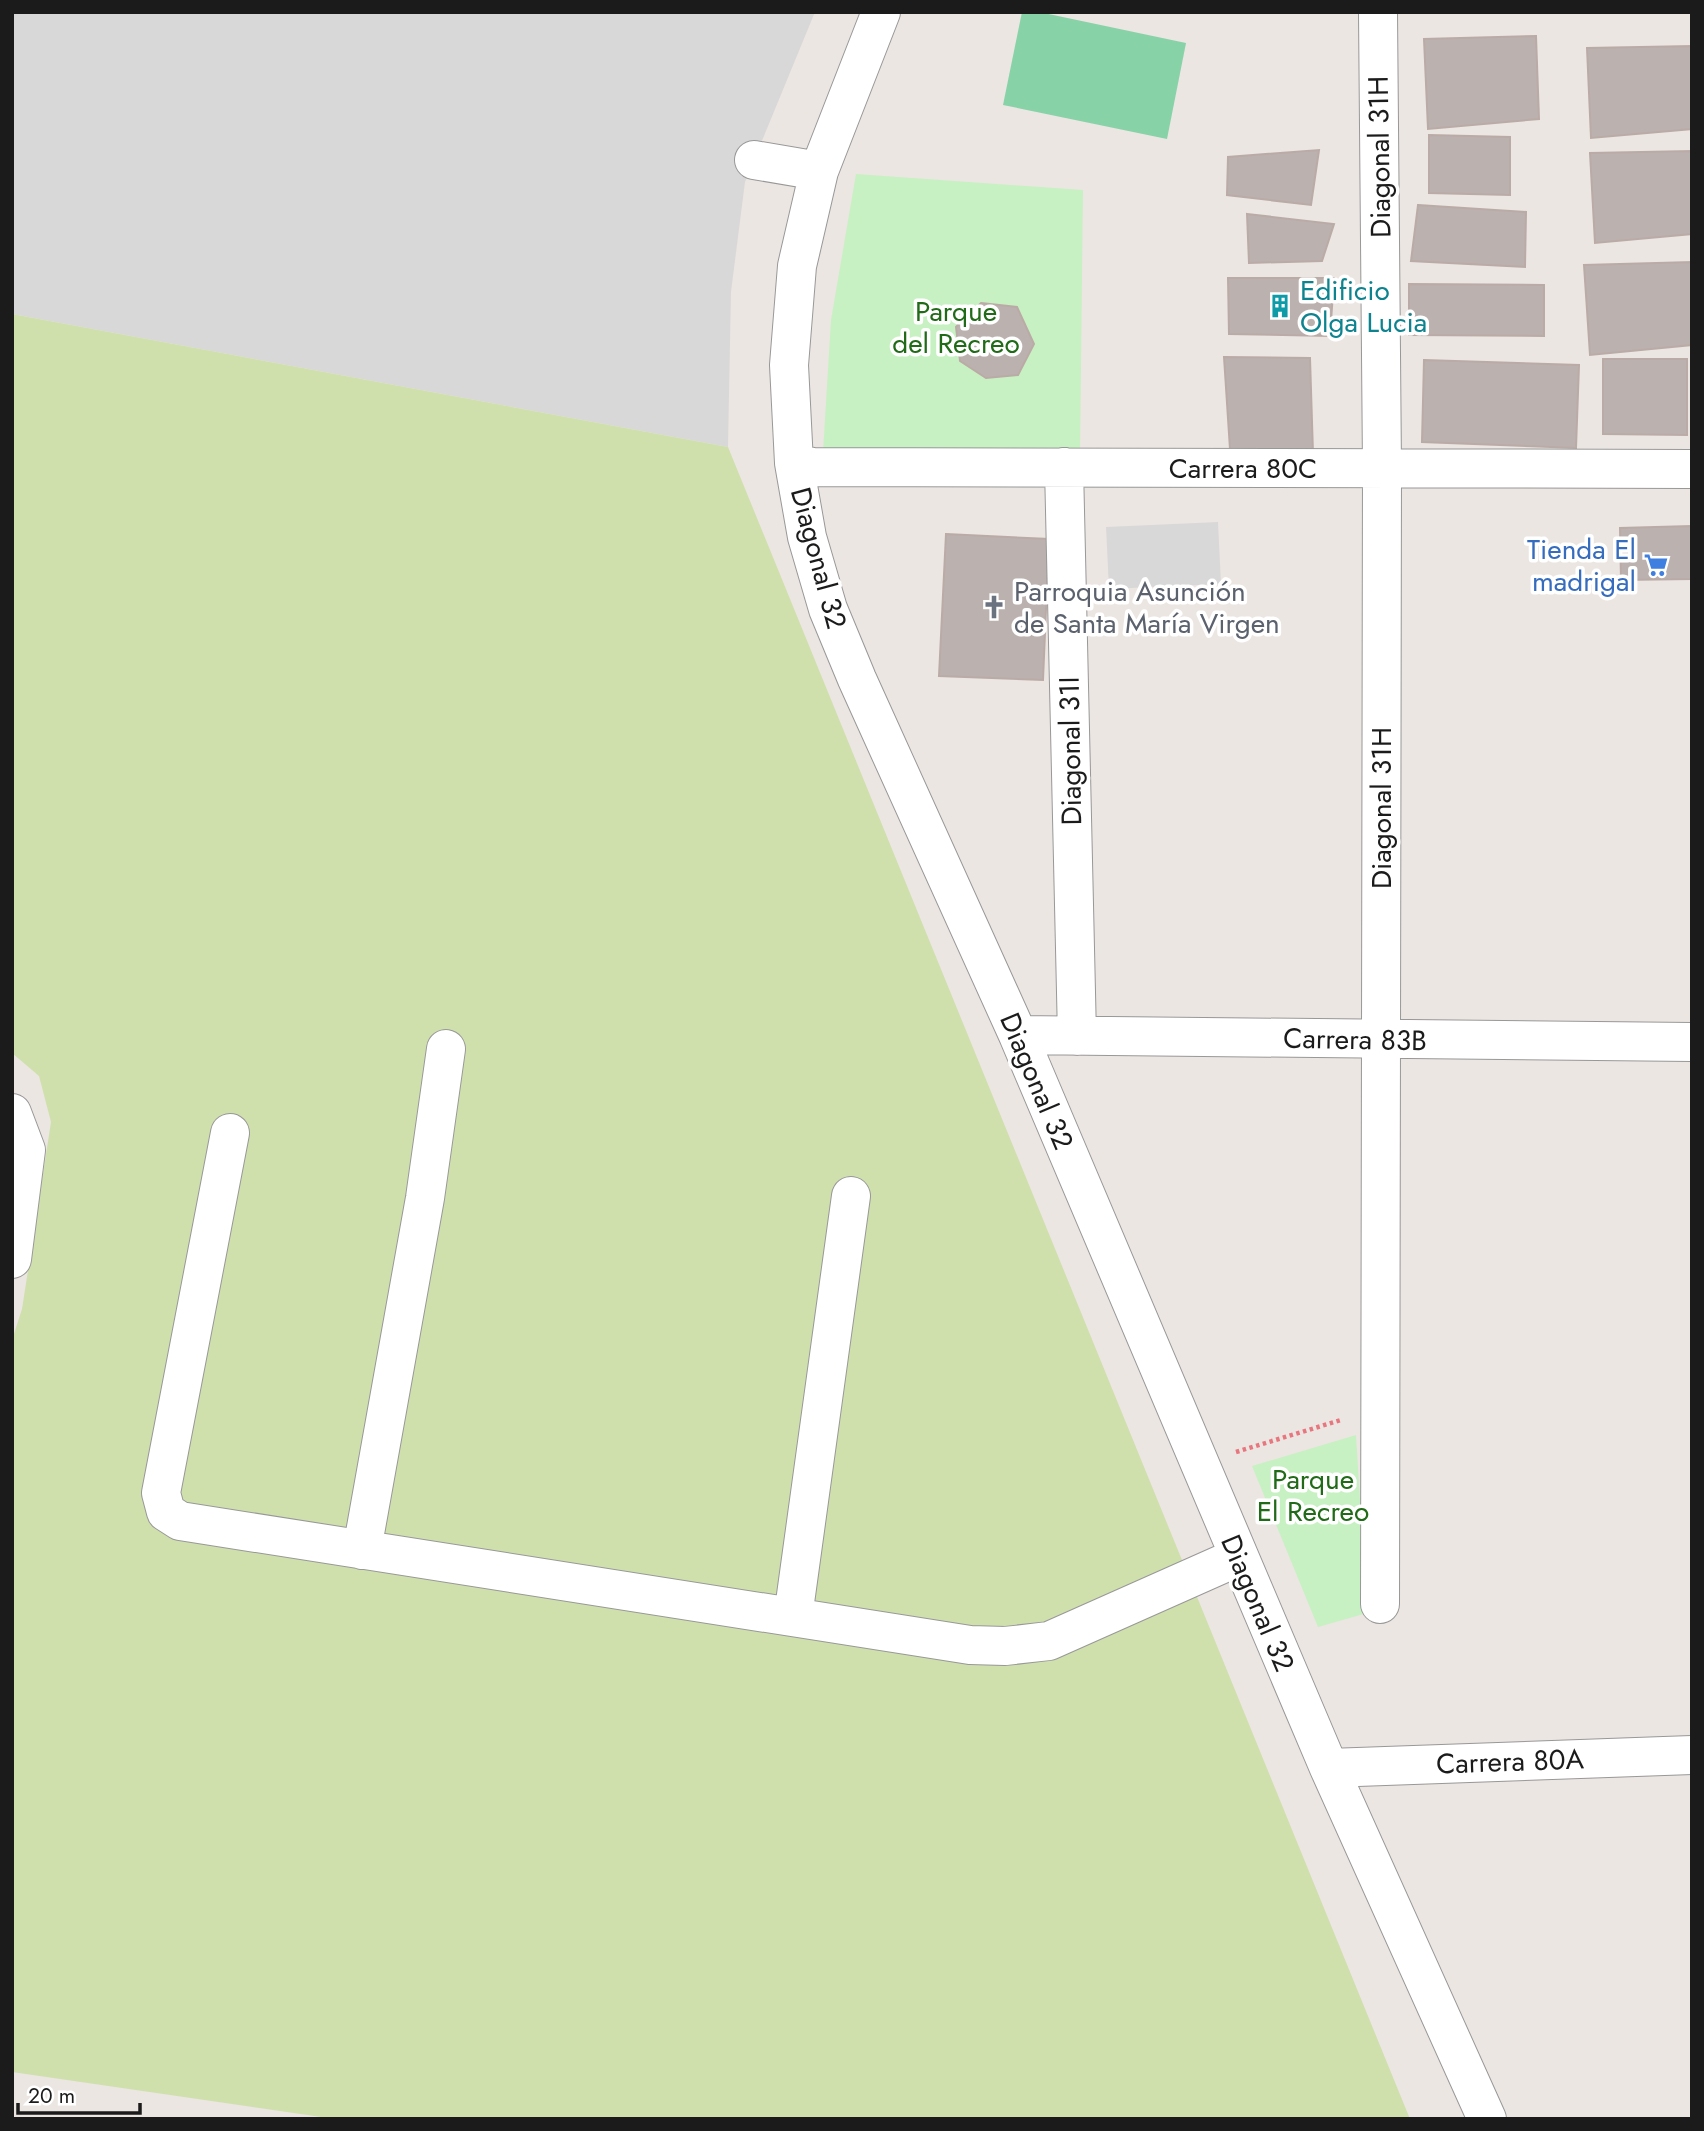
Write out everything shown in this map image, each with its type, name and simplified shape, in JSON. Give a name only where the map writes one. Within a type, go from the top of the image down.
[{"type":"street","name":"Diagonal 32","points":[[881,12],[819,171],[797,266],[789,365],[794,463],[807,537],[828,609],[1018,1035],[1329,1769],[1488,2119]]},
{"type":"street","name":"Diagonal 31H","points":[[1378,12],[1382,468],[1380,1604]]},
{"type":"street","points":[[754,159],[819,171]]},
{"type":"street","name":"Carrera 80C","points":[[794,463],[813,467],[1692,470]]},
{"type":"street","name":"Diagonal 31I","points":[[1064,467],[1077,1036]]},
{"type":"street","name":"Carrera 83B","points":[[1018,1035],[1692,1042]]},
{"type":"street","points":[[362,1550],[425,1198],[446,1049]]},
{"type":"street","points":[[12,1113],[26,1150],[12,1259]]},
{"type":"street","points":[[230,1133],[161,1493],[166,1512],[180,1521],[970,1644],[1005,1646],[1049,1642],[1238,1557]]},
{"type":"street","points":[[793,1617],[851,1196]]},
{"type":"street","name":"Carrera 80A","points":[[1329,1769],[1692,1755]]},
{"type":"path","points":[[1199,1465],[1380,1407]]},
{"type":"shaded area","points":[[12,12],[815,12],[745,182],[731,292],[728,447],[12,314]]},
{"type":"shaded area","points":[[1218,522],[1221,584],[1109,589],[1106,527]]},
{"type":"green space","points":[[1022,12],[1039,12],[1186,43],[1167,139],[1003,105]]},
{"type":"green space","name":"Parque del Recreo","points":[[856,174],[1083,190],[1080,455],[823,452],[831,320]]},
{"type":"green space","points":[[12,314],[728,447],[1410,2119],[335,2119],[12,2072],[12,1340],[22,1309],[51,1122],[39,1076],[12,1053]]},
{"type":"green space","name":"Parque El Recreo","points":[[1356,1435],[1367,1613],[1318,1627],[1252,1466]]},
{"type":"building","points":[[1536,36],[1539,119],[1428,129],[1424,39]]},
{"type":"building","points":[[1692,46],[1692,129],[1591,138],[1587,48]]},
{"type":"building","points":[[1429,135],[1510,137],[1510,195],[1429,193]]},
{"type":"building","points":[[1319,150],[1311,205],[1227,195],[1228,157]]},
{"type":"building","points":[[1692,151],[1692,234],[1595,243],[1590,153]]},
{"type":"building","points":[[1418,205],[1526,212],[1525,267],[1411,261]]},
{"type":"building","points":[[1247,214],[1334,224],[1322,261],[1249,263]]},
{"type":"building","points":[[1692,262],[1692,345],[1590,355],[1584,265]]},
{"type":"building","name":"Edificio Olga Lucia","points":[[1228,278],[1334,278],[1330,336],[1229,334]]},
{"type":"building","points":[[1409,284],[1544,285],[1544,336],[1409,335]]},
{"type":"building","points":[[981,303],[1017,307],[1034,344],[1018,375],[986,378],[960,361],[956,327]]},
{"type":"building","points":[[1224,357],[1310,358],[1313,454],[1230,449]]},
{"type":"building","points":[[1603,359],[1687,359],[1687,435],[1603,434]]},
{"type":"building","points":[[1424,360],[1579,365],[1576,448],[1422,442]]},
{"type":"building","name":"Tienda El madrigal","points":[[1691,526],[1692,579],[1621,580],[1620,528]]},
{"type":"building","name":"Parroquia Asunción de Santa María Virgen","points":[[946,534],[1049,539],[1043,680],[939,676]]},
{"type":"place","name":"Edificio Olga Lucia","points":[[1280,306]]},
{"type":"place","name":"Tienda El madrigal","points":[[1656,565]]},
{"type":"place","name":"Parroquia Asunción de Santa María Virgen","points":[[994,607]]}]
